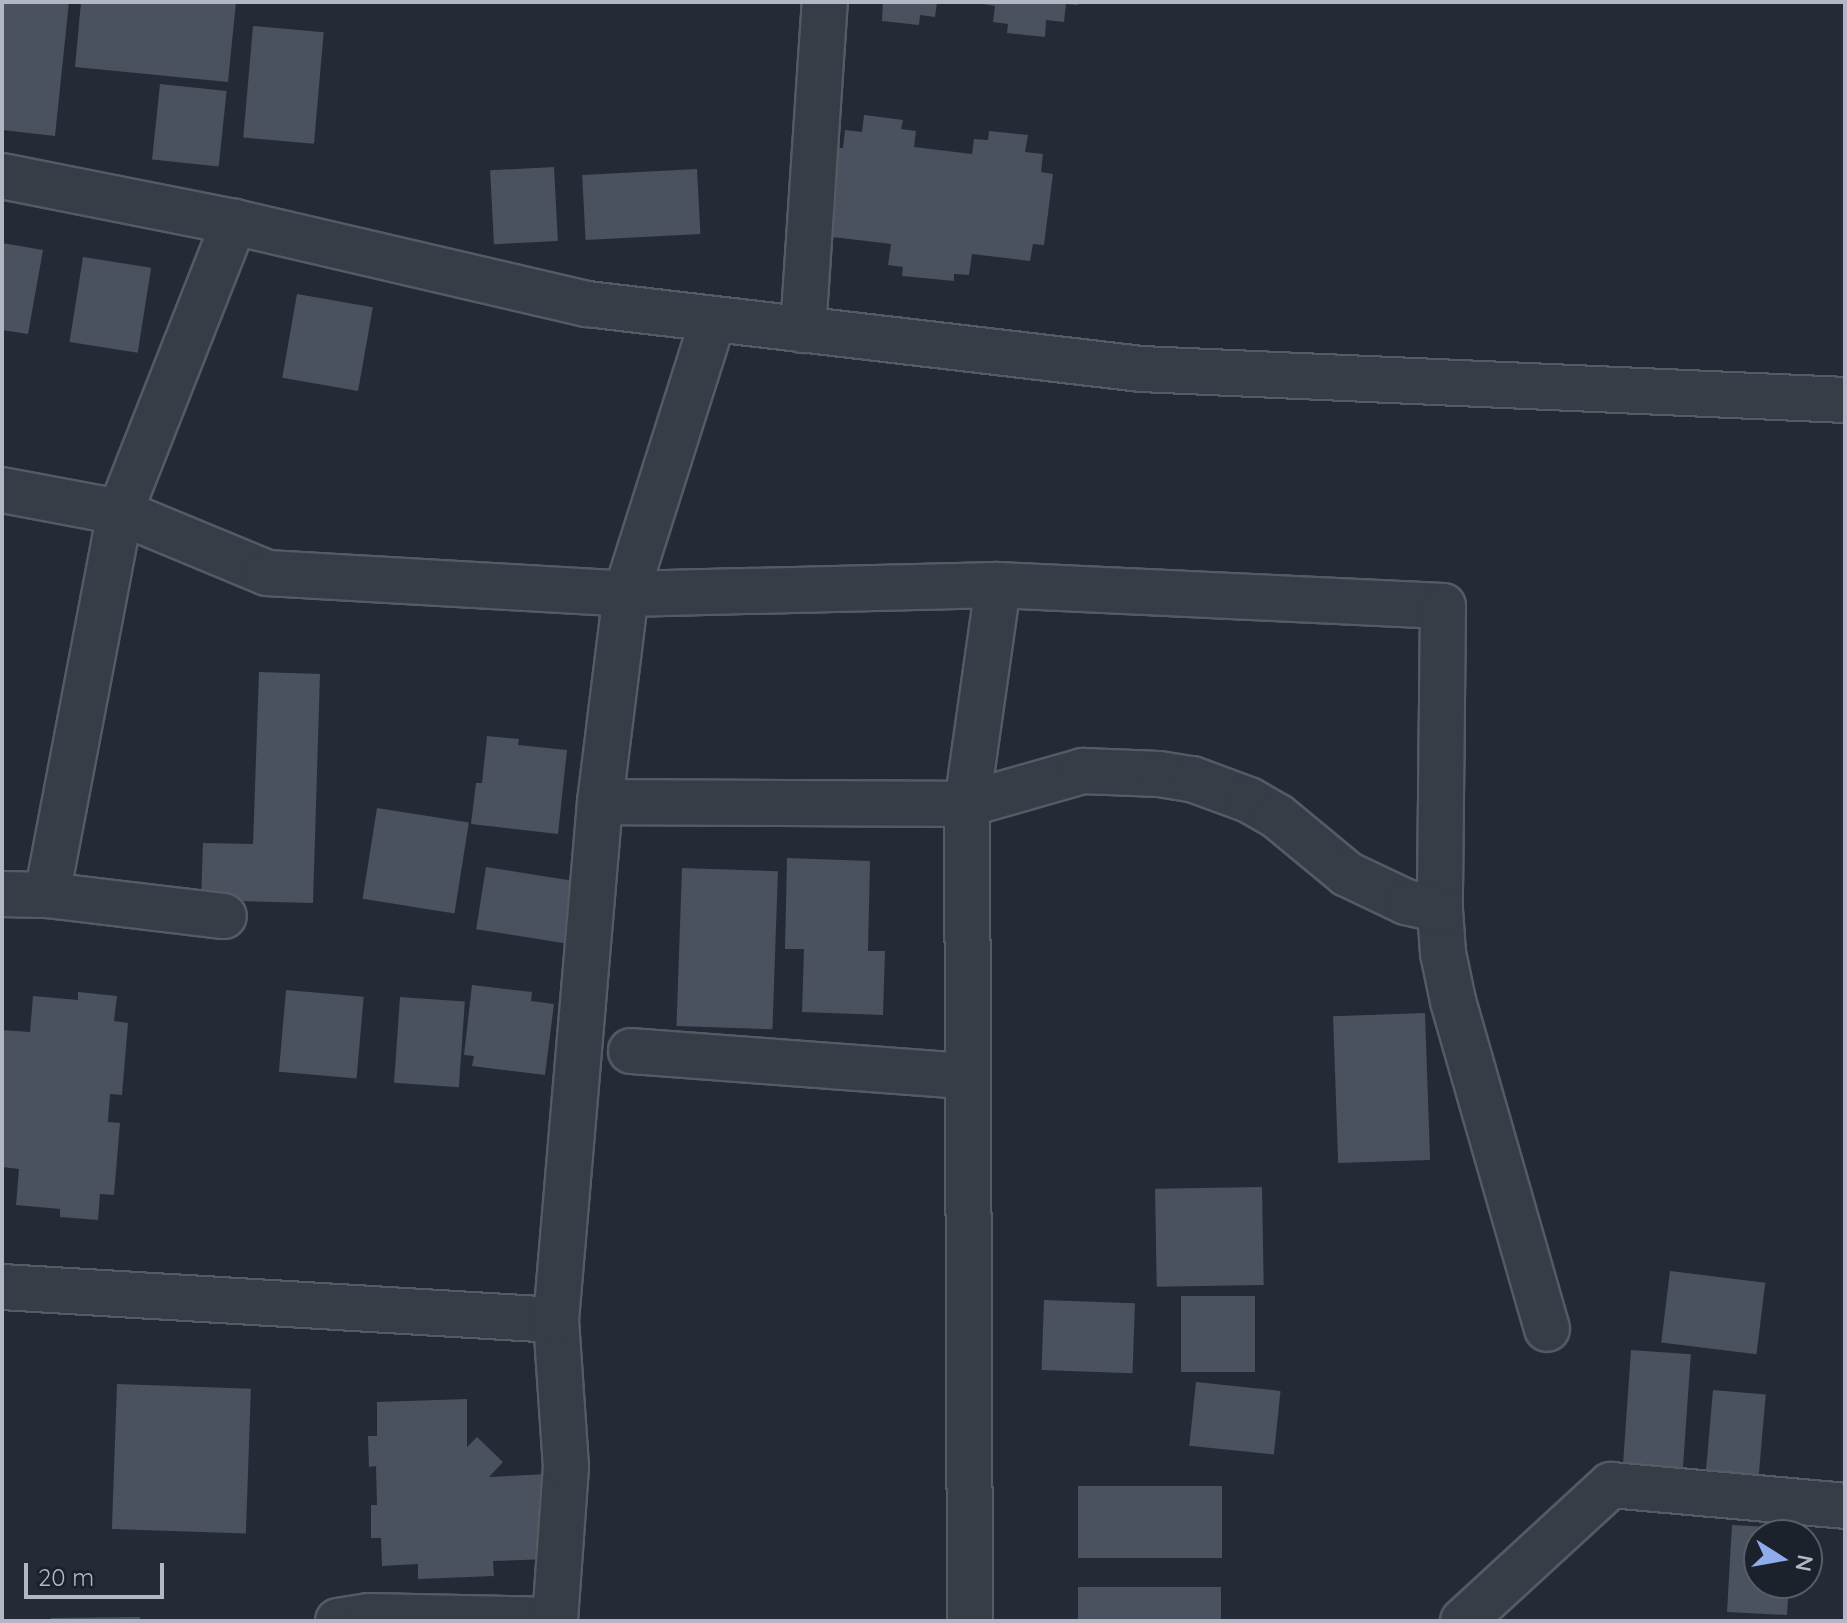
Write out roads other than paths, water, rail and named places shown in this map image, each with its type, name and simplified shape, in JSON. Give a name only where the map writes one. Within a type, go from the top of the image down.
[{"type":"street","points":[[803,330],[825,2]]},
{"type":"street","points":[[2,176],[234,222],[587,304],[1141,369],[1845,400]]},
{"type":"street","points":[[47,895],[120,512],[234,222]]},
{"type":"street","points":[[338,1621],[368,1616],[555,1620],[566,1467],[556,1320],[600,802],[626,594],[713,319]]},
{"type":"street","points":[[2,490],[120,512],[267,573],[626,594],[998,585],[1443,606],[1440,910],[1453,1001],[1547,1329]]},
{"type":"street","points":[[970,1621],[965,1076],[967,804],[998,585]]},
{"type":"street","points":[[600,802],[967,804],[1083,771],[1107,770],[1192,779],[1249,800],[1277,816],[1326,859],[1373,889],[1440,910]]},
{"type":"street","points":[[2,894],[47,895],[224,916]]},
{"type":"street","points":[[631,1051],[965,1076]]},
{"type":"street","points":[[2,1287],[556,1320]]},
{"type":"street","points":[[1463,1621],[1611,1485],[1845,1506]]}]
